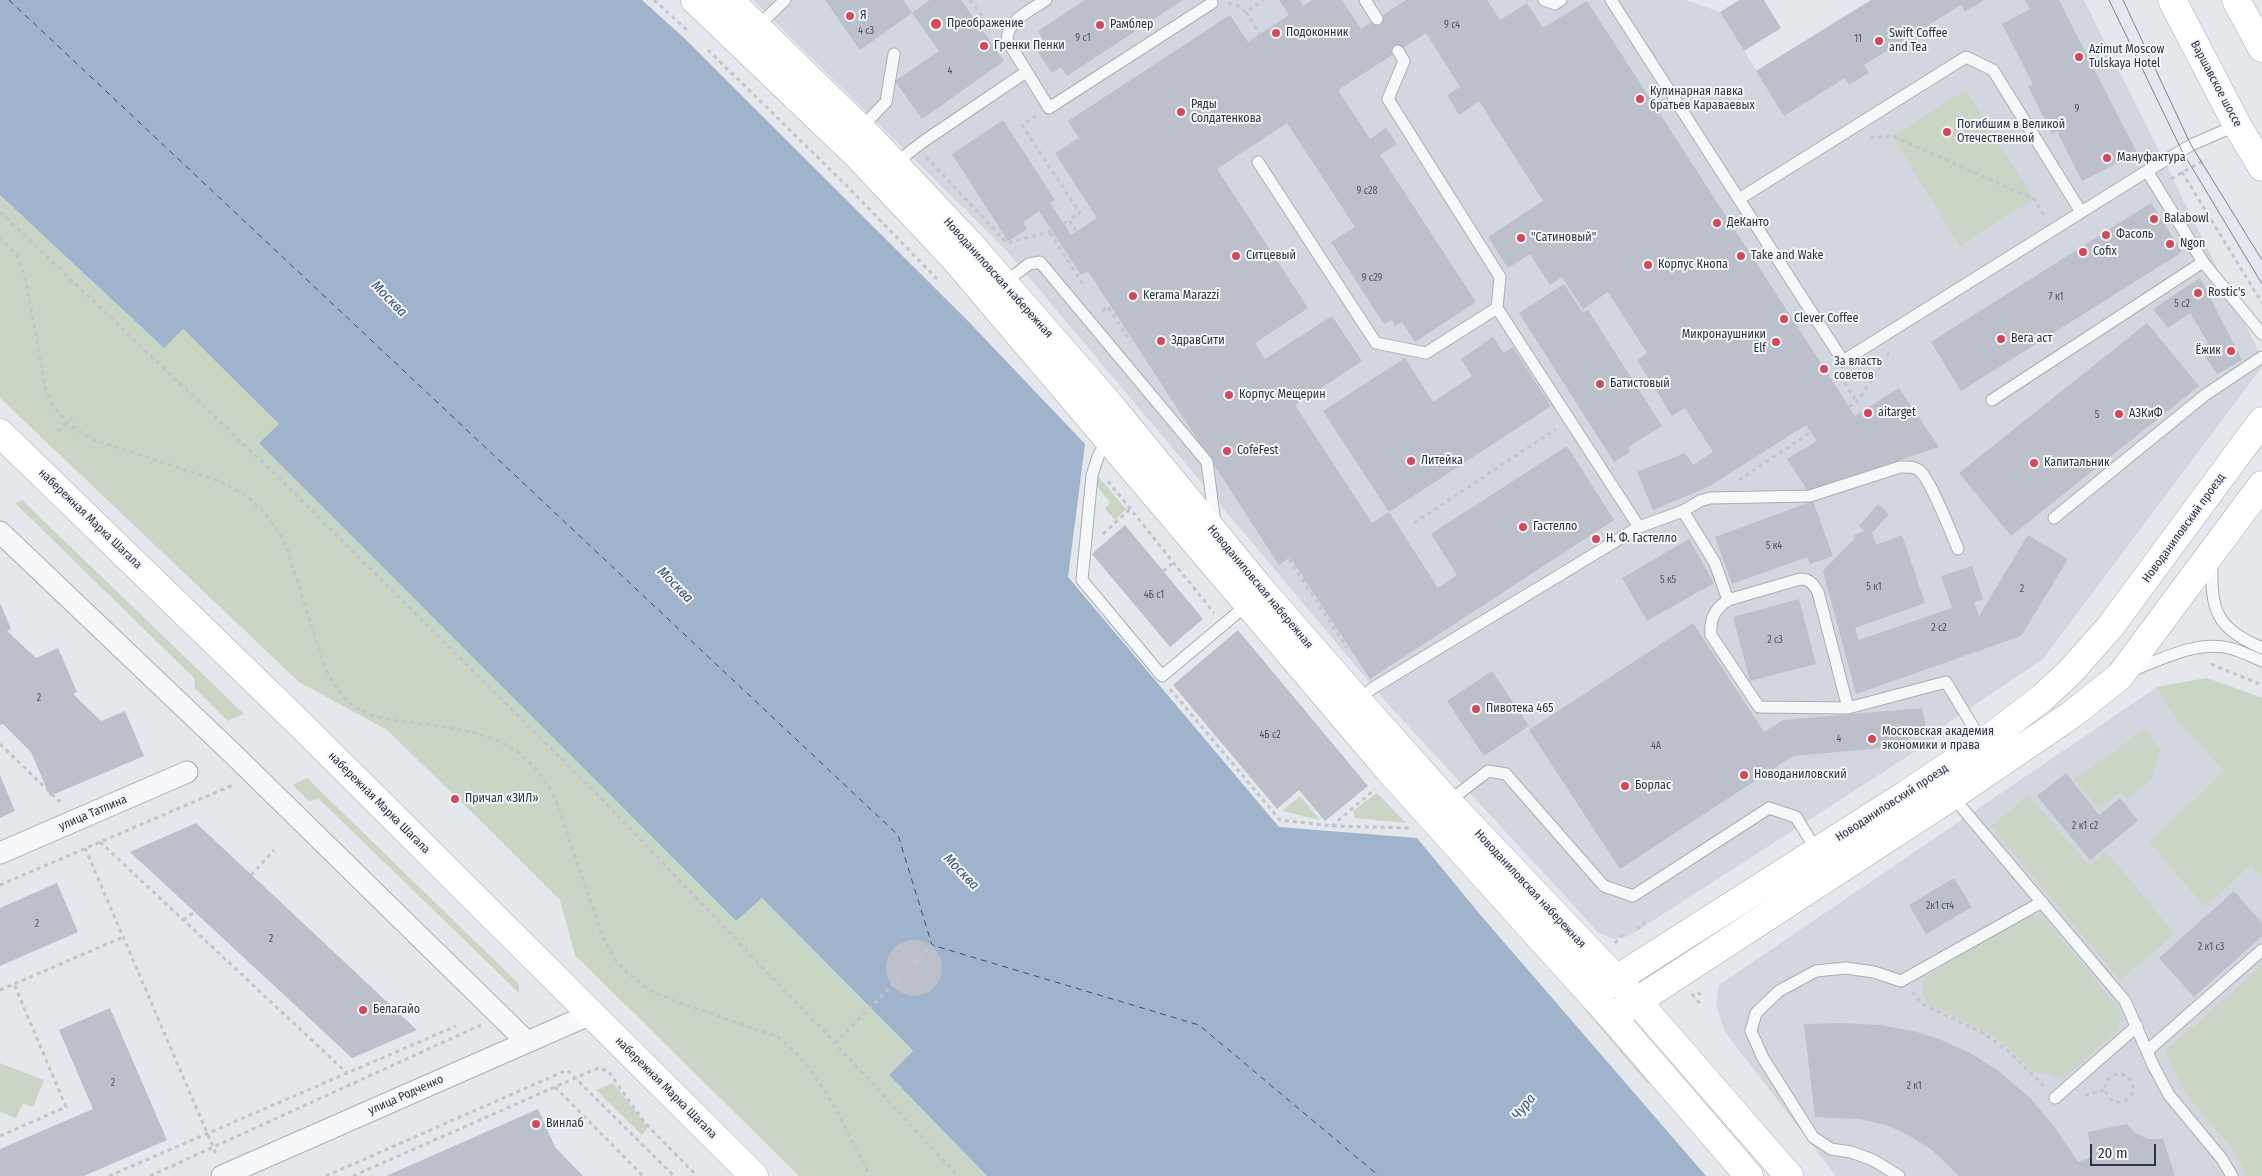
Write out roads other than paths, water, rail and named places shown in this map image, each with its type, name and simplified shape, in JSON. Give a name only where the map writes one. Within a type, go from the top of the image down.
[{"type":"main road","name":"Новоданиловская набережная","points":[[695,0],[887,171],[995,289],[1110,405],[1264,593],[1358,700],[1448,802],[1638,1001],[1789,1176]]},
{"type":"main road","name":"Новоданиловская набережная","points":[[729,0],[860,129],[887,171]]},
{"type":"main road","name":"Варшавское шоссе","points":[[2172,0],[2237,124],[2262,167]]},
{"type":"main road","points":[[2236,0],[2260,42]]},
{"type":"main road","name":"Новоданиловская набережная","points":[[995,289],[1110,442],[1389,770],[1612,1017],[1749,1176]]},
{"type":"main road","name":"Новоданиловский проезд","points":[[1612,1017],[1638,1001],[1945,785],[1983,743],[2042,698],[2070,672],[2110,627],[2262,421]]},
{"type":"main road","name":"набережная Марка Шагала","points":[[3,439],[301,725],[754,1176]]},
{"type":"main road","name":"Новоданиловский проезд","points":[[1591,995],[1818,851],[1945,785],[2078,710],[2120,676],[2212,555],[2262,485]]},
{"type":"street","points":[[0,532],[255,776],[527,1042]]},
{"type":"street","name":"улица Татлина","points":[[0,853],[187,772]]},
{"type":"street","name":"улица Родченко","points":[[225,1176],[591,1014]]},
{"type":"lane","points":[[758,27],[786,0]]},
{"type":"lane","points":[[1046,0],[1016,20],[1007,34],[1009,46],[1049,108],[1212,2]]},
{"type":"lane","points":[[1365,0],[1377,19]]},
{"type":"lane","points":[[1544,0],[1555,4],[1561,0]]},
{"type":"lane","points":[[1611,0],[1843,361],[2147,171],[2192,145],[2237,124]]},
{"type":"lane","points":[[1398,52],[1404,61],[1388,99],[1500,277],[1497,308],[1639,527]]},
{"type":"lane","points":[[860,129],[886,102],[894,54]]},
{"type":"lane","points":[[1739,199],[1830,140],[1966,57],[1993,70],[2081,212]]},
{"type":"lane","points":[[887,171],[924,141],[1026,72]]},
{"type":"lane","points":[[1258,162],[1376,343],[1426,353],[1497,308]]},
{"type":"lane","points":[[2147,171],[2202,262],[2262,334]]},
{"type":"lane","points":[[995,289],[1029,264],[1040,262],[1207,462],[1216,535]]},
{"type":"lane","points":[[1992,400],[2202,262]]},
{"type":"lane","points":[[2054,518],[2205,395],[2262,357]]},
{"type":"lane","points":[[1110,442],[1098,454],[1093,470],[1082,580],[1162,676],[1248,604]]},
{"type":"lane","points":[[1358,700],[1373,688],[1639,527],[1683,511],[1700,501],[1710,498],[1810,496],[1900,467],[1911,466],[1921,472],[1928,482],[1958,549]]},
{"type":"lane","points":[[1683,511],[1715,563],[1728,600]]},
{"type":"lane","points":[[2212,555],[2211,590],[2214,607],[2221,620],[2239,638],[2262,648]]},
{"type":"lane","points":[[1848,708],[1818,592],[1807,579],[1800,579],[1728,600],[1716,609],[1710,622],[1711,635],[1759,707],[1848,708],[1946,682],[1983,743]]},
{"type":"lane","points":[[2120,676],[2170,655],[2214,646],[2232,648],[2262,661]]},
{"type":"lane","points":[[1448,802],[1488,771],[1506,774],[1604,886],[1633,896],[1769,808],[1796,818],[1818,851]]},
{"type":"lane","points":[[1945,785],[2125,1002],[2169,1096],[2222,1159],[2232,1176]]},
{"type":"lane","points":[[1899,1176],[1873,1160],[1851,1152],[1831,1149],[1813,1137],[1763,1058],[1750,1032],[1756,1013],[1779,991],[1816,971],[1846,968],[1874,972],[1901,981],[2042,902]]},
{"type":"lane","points":[[2147,1051],[2262,950]]},
{"type":"lane","points":[[2055,1098],[2137,1026]]},
{"type":"water","points":[[0,0],[642,0],[683,37],[968,321],[1085,444],[1068,577],[1279,827],[1417,838],[1483,918],[1706,1176],[987,1176],[889,1075],[913,1051],[762,898],[736,921],[259,443],[279,424],[183,329],[164,348],[0,195]]},
{"type":"tram line","points":[[2109,0],[2182,151],[2262,284]]},
{"type":"tram line","points":[[2123,0],[2191,145],[2262,260]]},
{"type":"place","name":"Я","points":[[850,16]]},
{"type":"place","name":"Преображение","points":[[936,24]]},
{"type":"place","name":"Рамблер","points":[[1100,25]]},
{"type":"place","name":"Подоконник","points":[[1276,33]]},
{"type":"place","name":"Swift Coffee and Tea","points":[[1879,41]]},
{"type":"place","name":"Гренки Пенки","points":[[984,46]]},
{"type":"place","name":"Azimut Moscow Tulskaya Hotel","points":[[2079,57]]},
{"type":"place","name":"Кулинарная лавка братьев Караваевых","points":[[1640,99]]},
{"type":"place","name":"Ряды Солдатенкова","points":[[1181,112]]},
{"type":"place","name":"Погибшим в Великой Отечественной","points":[[1947,132]]},
{"type":"place","name":"Мануфактура","points":[[2107,158]]},
{"type":"place","name":"Balabowl","points":[[2154,219]]},
{"type":"place","name":"ДеКанто","points":[[1717,223]]},
{"type":"place","name":"Фасоль","points":[[2106,235]]},
{"type":"place","name":"\"Сатиновый\"","points":[[1521,238]]},
{"type":"place","name":"Ngon","points":[[2170,244]]},
{"type":"place","name":"Cofix","points":[[2083,252]]},
{"type":"place","name":"Ситцевый","points":[[1236,256]]},
{"type":"place","name":"Take and Wake","points":[[1741,256]]},
{"type":"place","name":"Корпус Кнопа","points":[[1648,265]]},
{"type":"place","name":"Rostic's","points":[[2198,293]]},
{"type":"place","name":"Kerama Marazzi","points":[[1133,296]]},
{"type":"place","name":"Clever Coffee","points":[[1784,319]]},
{"type":"place","name":"Вега аст","points":[[2001,339]]},
{"type":"place","name":"ЗдравСити","points":[[1161,341]]},
{"type":"place","name":"Микронаушники Elf","points":[[1776,342]]},
{"type":"place","name":"Ёжик","points":[[2231,351]]},
{"type":"place","name":"За власть советов","points":[[1824,369]]},
{"type":"place","name":"Батистовый","points":[[1600,384]]},
{"type":"place","name":"Корпус Мещерин","points":[[1229,395]]},
{"type":"place","name":"aitarget","points":[[1868,413]]},
{"type":"place","name":"АЗКиФ","points":[[2119,414]]},
{"type":"place","name":"CofeFest","points":[[1227,451]]},
{"type":"place","name":"Литейка","points":[[1411,461]]},
{"type":"place","name":"Капитальник","points":[[2034,463]]},
{"type":"place","name":"Гастелло","points":[[1523,527]]},
{"type":"place","name":"Н. Ф. Гастелло","points":[[1596,539]]},
{"type":"place","name":"Пивотека 465","points":[[1476,709]]},
{"type":"place","name":"Московская академия экономики и права","points":[[1872,739]]},
{"type":"place","name":"Новоданиловский","points":[[1744,775]]},
{"type":"place","name":"Борлас","points":[[1625,786]]},
{"type":"place","name":"Причал «ЗИЛ»","points":[[455,799]]},
{"type":"place","name":"Белагайо","points":[[363,1010]]},
{"type":"place","name":"Винлаб","points":[[536,1124]]},
{"type":"water label","name":"Москва","points":[[389,299]]},
{"type":"water label","name":"Москва","points":[[675,585]]},
{"type":"water label","name":"Москва","points":[[961,872]]},
{"type":"water label","name":"Чура","points":[[1524,1107]]}]
